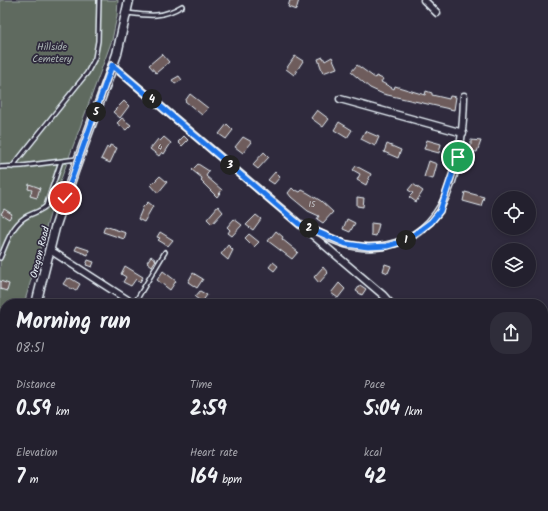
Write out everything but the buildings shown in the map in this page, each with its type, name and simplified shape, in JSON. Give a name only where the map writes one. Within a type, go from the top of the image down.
[{"type":"street","name":"Oregon Road","points":[[37,299],[50,250],[78,159],[112,65],[118,54],[129,0]]},
{"type":"street","points":[[424,0],[437,13]]},
{"type":"street","points":[[112,65],[387,299]]},
{"type":"street","points":[[299,224],[346,244],[381,247],[404,241],[431,222],[440,211],[458,157],[463,133],[464,96]]},
{"type":"street","points":[[340,98],[463,133]]},
{"type":"street","points":[[50,250],[126,299]]},
{"type":"lane","points":[[12,167],[87,73],[92,63],[98,41],[99,0]]},
{"type":"lane","points":[[127,13],[156,16],[172,12],[182,6]]},
{"type":"lane","points":[[0,167],[12,167],[78,159]]},
{"type":"lane","points":[[0,258],[12,231],[18,223],[24,217],[46,206],[61,161]]},
{"type":"lane","points":[[137,299],[165,252]]},
{"type":"green space","name":"Hillside Cemetery","points":[[0,0],[118,0],[117,16],[112,40],[57,190],[25,299],[0,299]]},
{"type":"route","points":[[65,198],[112,65],[299,224],[346,244],[368,247],[387,246],[404,241],[431,222],[440,211],[445,200],[458,157]]}]
